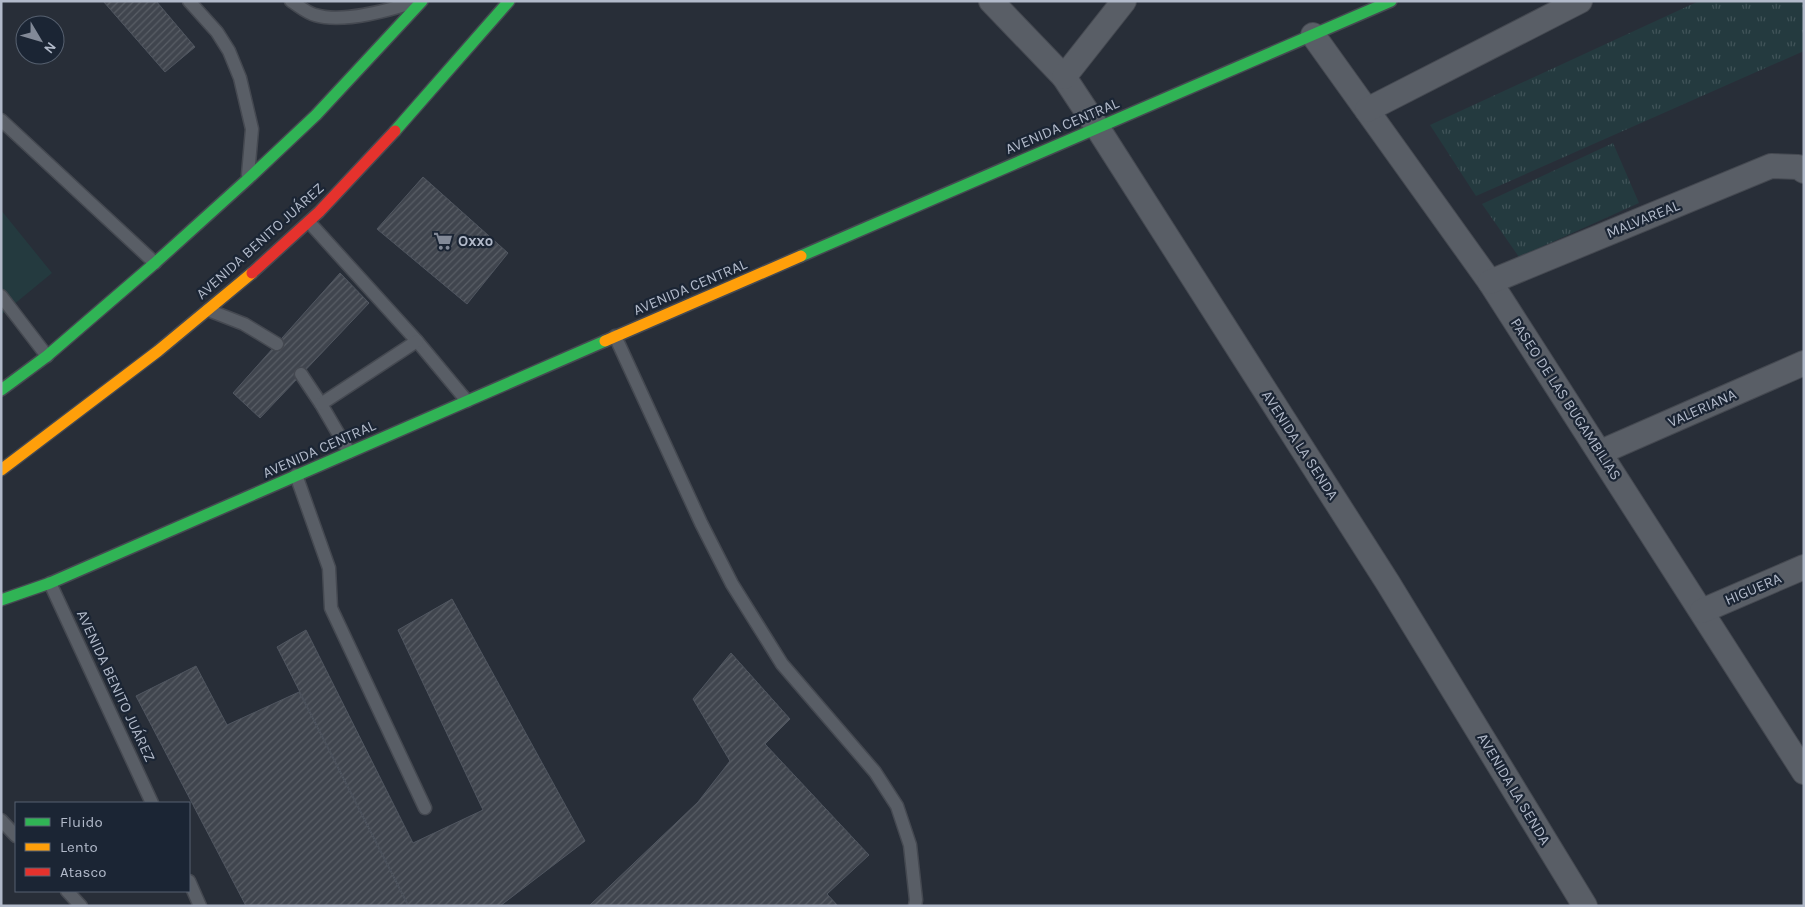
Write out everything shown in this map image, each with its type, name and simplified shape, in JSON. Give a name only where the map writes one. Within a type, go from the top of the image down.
[{"type":"main road","points":[[2,389],[47,356],[155,263],[248,179],[316,115],[422,1]]},
{"type":"main road","name":"AVENIDA BENITO JUÁREZ","points":[[1,470],[96,400],[208,310],[309,222],[474,44],[509,1]]},
{"type":"main road","name":"AVENIDA CENTRAL","points":[[1,600],[50,582],[296,476],[1391,1]]},
{"type":"street","name":"AVENIDA LA SENDA","points":[[991,1],[1064,77],[1097,127],[1388,583],[1585,906]]},
{"type":"street","points":[[1064,77],[1124,1]]},
{"type":"street","points":[[1367,110],[1580,1]]},
{"type":"street","name":"PASEO DE LAS BUGAMBILIAS","points":[[1313,35],[1490,282],[1601,452],[1804,772]]},
{"type":"street","name":"MALVAREAL","points":[[1490,282],[1772,166],[1801,169]]},
{"type":"street","name":"VALERIANA","points":[[1601,452],[1804,362]]},
{"type":"street","name":"HIGUERA","points":[[1702,611],[1804,567]]},
{"type":"lane","points":[[189,1],[217,32],[240,78],[252,128],[248,179]]},
{"type":"lane","points":[[291,1],[315,15],[340,18],[385,12],[416,1]]},
{"type":"lane","points":[[1,120],[155,263]]},
{"type":"lane","points":[[309,222],[417,340],[467,401]]},
{"type":"lane","points":[[1,296],[47,356]]},
{"type":"lane","points":[[208,310],[244,324],[278,344]]},
{"type":"lane","points":[[615,336],[701,523],[732,584],[782,664],[875,772],[897,806],[910,846],[915,906]]},
{"type":"lane","points":[[321,404],[417,340]]},
{"type":"lane","points":[[301,374],[349,452]]},
{"type":"lane","points":[[296,476],[329,568],[331,608],[425,808]]},
{"type":"lane","name":"AVENIDA BENITO JUÁREZ","points":[[50,582],[152,802]]},
{"type":"lane","points":[[1,820],[15,835]]},
{"type":"lane","points":[[190,883],[200,906]]},
{"type":"lane","points":[[68,892],[81,906]]},
{"type":"green space","points":[[1699,1],[1804,1],[1804,51],[1476,196],[1430,125]]},
{"type":"green space","points":[[1613,143],[1639,203],[1519,257],[1482,204]]},
{"type":"green space","points":[[1,210],[52,273],[1,315]]},
{"type":"building","points":[[103,1],[156,1],[195,47],[165,72]]},
{"type":"building","name":"Oxxo","points":[[423,177],[508,253],[467,304],[377,229]]},
{"type":"building","points":[[340,273],[369,303],[260,418],[233,393]]},
{"type":"building","points":[[452,599],[585,841],[500,906],[409,906],[277,647],[306,630],[413,843],[483,810],[398,630]]},
{"type":"building","points":[[731,653],[790,719],[765,744],[869,855],[827,894],[838,906],[589,906],[698,802],[730,761],[693,699]]},
{"type":"building","points":[[196,666],[227,725],[299,692],[408,906],[246,906],[136,696]]},
{"type":"traffic: fast","points":[[1,390],[47,356],[155,263],[248,179],[316,115],[422,1]]},
{"type":"traffic: fast","points":[[395,131],[509,1]]},
{"type":"traffic: fast","points":[[801,256],[1391,1]]},
{"type":"traffic: fast","points":[[1,600],[50,583],[605,341]]},
{"type":"traffic: slow","points":[[605,341],[801,256]]},
{"type":"traffic: slow","points":[[1,470],[158,351],[252,273]]},
{"type":"traffic: jam","points":[[252,273],[319,212],[395,131]]},
{"type":"place","name":"Oxxo","points":[[443,241]]}]
